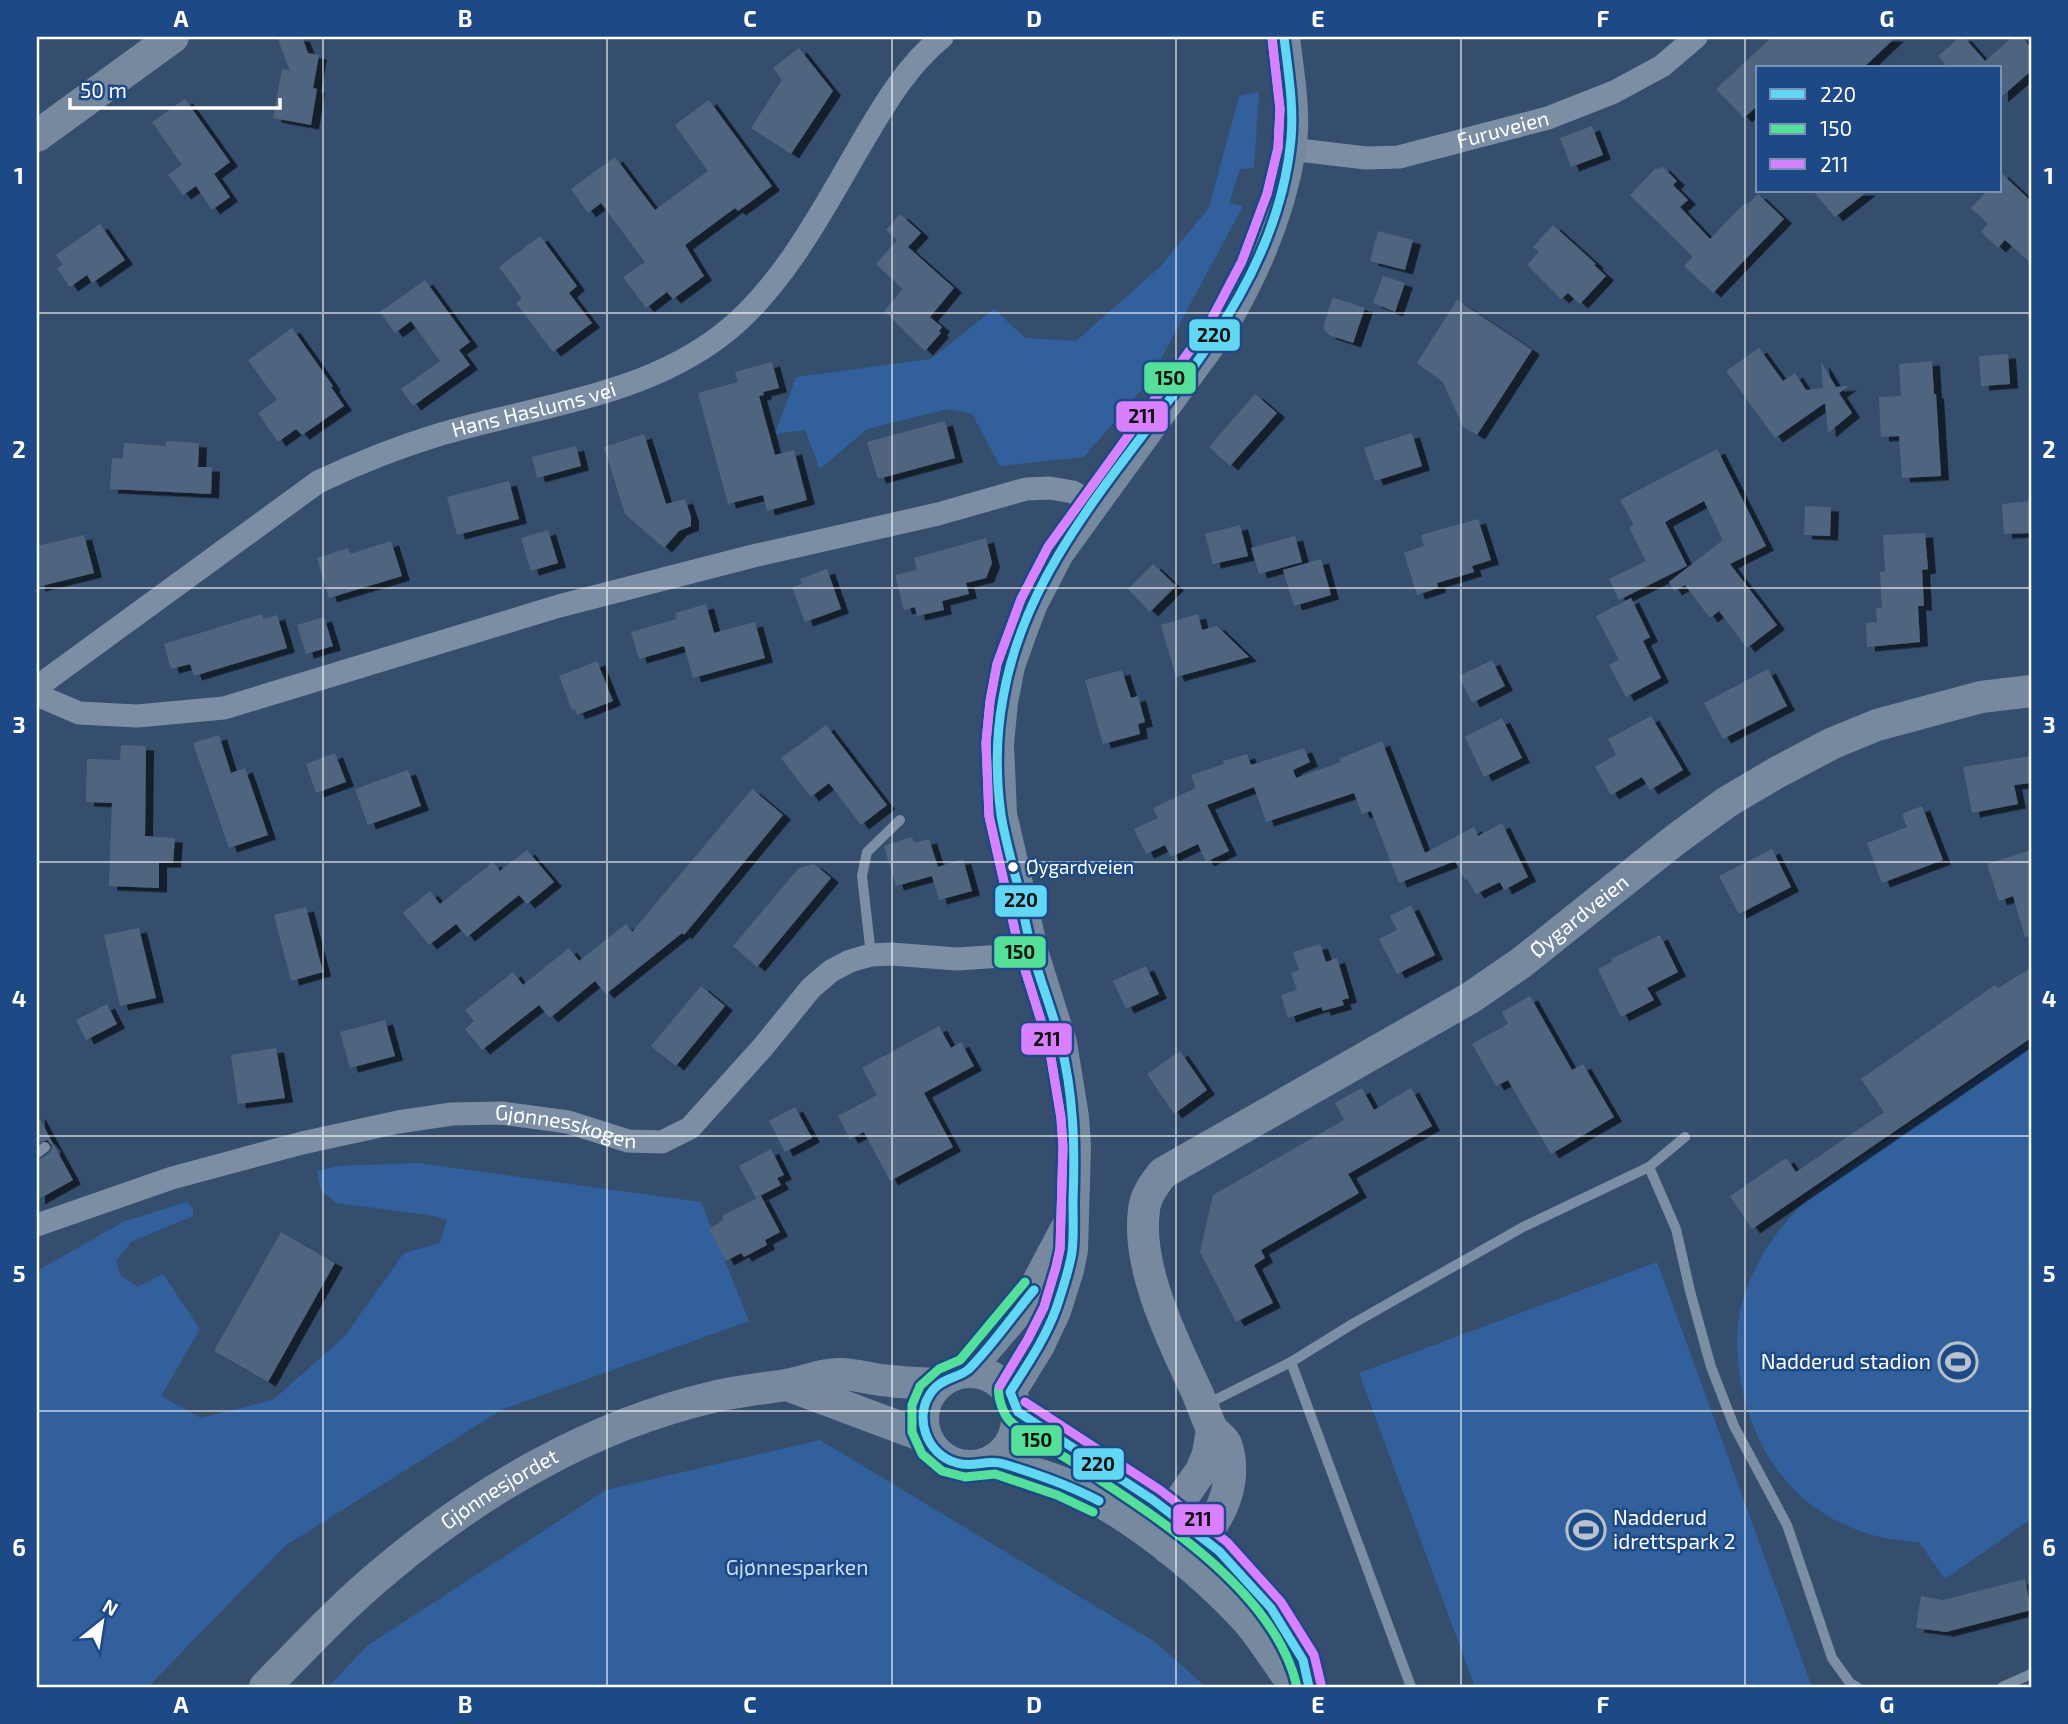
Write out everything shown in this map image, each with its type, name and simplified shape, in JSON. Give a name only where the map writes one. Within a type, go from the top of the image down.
[{"type":"main road","points":[[37,136],[173,37]]},
{"type":"main road","points":[[1284,37],[1290,108],[1290,149],[1267,233],[1241,295],[1170,401],[1058,553],[1032,603],[1009,666],[998,744],[1001,814],[1033,954],[1061,1043],[1069,1090],[1075,1147],[1072,1250],[1055,1311],[1014,1402],[1017,1426],[1013,1440],[1004,1452],[993,1461],[978,1466],[947,1460],[935,1450],[926,1437],[923,1423],[924,1408],[929,1395],[951,1375],[967,1371],[984,1373],[999,1380],[1014,1402],[1219,1550],[1270,1608],[1303,1660],[1309,1687]]},
{"type":"main road","name":"Øygardveien","points":[[1202,1537],[1221,1508],[1229,1489],[1231,1465],[1226,1443],[1208,1418],[1156,1295],[1142,1232],[1144,1208],[1149,1193],[1163,1173],[1470,998],[1543,946],[1675,840],[1727,802],[1776,773],[1833,743],[1877,725],[1981,697],[2031,691]]},
{"type":"main road","points":[[967,1371],[1030,1297],[1071,1218]]},
{"type":"main road","name":"Gjønnesjordet","points":[[265,1687],[385,1570],[454,1517],[519,1476],[597,1437],[678,1407],[823,1375],[843,1374],[889,1381],[938,1384]]},
{"type":"main road","name":"Gjønnesjordet","points":[[787,1385],[926,1437]]},
{"type":"main road","points":[[1168,1548],[1171,1514],[1201,1471],[1208,1454],[1208,1418]]},
{"type":"main road","points":[[993,1461],[1069,1486],[1097,1500],[1168,1548],[1203,1577],[1246,1619],[1296,1687]]},
{"type":"main road","points":[[1168,1548],[1202,1537]]},
{"type":"street","name":"Hans Haslums vei","points":[[37,687],[318,482],[367,458],[443,433],[621,387],[676,363],[723,334],[762,297],[789,260],[902,78],[930,46],[942,37]]},
{"type":"street","name":"Furuveien","points":[[1290,149],[1332,155],[1398,157],[1548,118],[1614,92],[1662,66],[1696,37]]},
{"type":"street","points":[[37,695],[79,713],[137,716],[224,708],[559,606],[753,556],[938,514],[1026,489],[1051,488],[1073,492],[1092,504]]},
{"type":"street","name":"Gjønnesskogen","points":[[37,1225],[172,1178],[289,1146],[398,1122],[452,1114],[515,1115],[568,1122],[628,1141],[662,1142],[690,1128],[763,1047],[811,988],[831,971],[850,961],[871,955],[891,954],[957,960],[1033,954]]},
{"type":"lane","points":[[871,955],[862,876],[867,852],[900,820]]},
{"type":"lane","points":[[1208,1418],[1354,1323],[1523,1227],[1649,1167],[1685,1138]]},
{"type":"lane","points":[[1649,1167],[1676,1229],[1711,1367],[1734,1426],[1787,1525],[1832,1658],[1850,1683],[1857,1687]]},
{"type":"lane","points":[[1291,1362],[1411,1687]]},
{"type":"lane","points":[[2002,1687],[2031,1674]]},
{"type":"green space","points":[[1259,92],[1254,168],[1240,169],[1229,203],[1243,206],[1149,381],[1084,457],[1000,466],[972,414],[948,409],[867,429],[820,469],[805,430],[775,434],[796,377],[931,359],[994,309],[1025,338],[1076,341],[1160,267],[1209,208],[1239,96]]},
{"type":"green space","points":[[2031,1040],[2031,1519],[1945,1579],[1919,1542],[1887,1538],[1857,1530],[1806,1501],[1785,1480],[1768,1456],[1754,1428],[1744,1397],[1737,1352],[1739,1318],[1746,1289],[1761,1257],[1793,1213],[1806,1200],[1819,1188]]},
{"type":"green space","points":[[418,1163],[701,1202],[749,1321],[501,1410],[285,1546],[148,1687],[37,1687],[37,1271],[125,1221],[187,1202],[193,1209],[193,1216],[131,1242],[116,1261],[121,1276],[138,1287],[163,1274],[200,1329],[161,1396],[201,1418],[273,1400],[344,1337],[404,1253],[440,1243],[447,1220],[429,1215],[336,1203],[321,1190],[317,1171],[337,1166]]},
{"type":"green space","name":"Nadderud idrettspark 2","points":[[1657,1262],[1812,1687],[1475,1687],[1359,1373]]},
{"type":"green space","name":"Gjønnesparken","points":[[820,1440],[1155,1642],[1206,1687],[328,1687],[367,1646],[606,1490]]},
{"type":"building","points":[[277,37],[302,37],[308,53],[319,55],[313,88],[317,89],[311,125],[273,118],[282,69],[290,71]]},
{"type":"building","points":[[1772,37],[1896,37],[1865,66],[1756,66],[1756,107],[1744,118],[1716,89]]},
{"type":"building","points":[[1960,37],[1964,37],[1985,61],[2013,37],[2022,37],[2031,48],[2031,71],[2002,96],[2002,66],[1946,66],[1938,56]]},
{"type":"building","points":[[799,48],[833,91],[791,154],[751,128],[782,80],[773,68]]},
{"type":"building","points":[[185,99],[230,162],[214,174],[230,197],[212,210],[196,186],[183,195],[168,175],[182,165],[152,122]]},
{"type":"building","points":[[709,100],[772,186],[738,211],[735,208],[685,245],[704,276],[673,299],[667,292],[646,308],[623,277],[645,262],[601,203],[588,213],[571,189],[615,157],[655,210],[708,171],[675,125]]},
{"type":"building","points":[[1592,126],[1603,155],[1571,167],[1560,138]]},
{"type":"building","points":[[1662,166],[1677,181],[1673,185],[1688,200],[1680,207],[1710,239],[1745,203],[1747,205],[1758,194],[1784,219],[1713,293],[1684,266],[1693,257],[1630,195],[1656,168],[1658,170]]},
{"type":"building","points":[[2002,174],[2031,201],[2031,263],[2005,240],[1998,248],[1981,232],[1988,224],[1971,208],[1986,192],[2002,192]]},
{"type":"building","points":[[1814,192],[1867,192],[1835,217]]},
{"type":"building","points":[[900,214],[921,233],[908,247],[954,288],[930,317],[942,327],[939,331],[941,333],[925,351],[884,311],[903,289],[876,264],[897,240],[886,230]]},
{"type":"building","points":[[100,224],[125,260],[92,283],[87,275],[70,287],[57,268],[63,265],[56,255]]},
{"type":"building","points":[[1553,225],[1606,276],[1580,304],[1568,293],[1561,299],[1527,265],[1539,252],[1533,247]]},
{"type":"building","points":[[1378,231],[1413,240],[1405,270],[1370,261]]},
{"type":"building","points":[[540,236],[577,286],[569,293],[592,323],[553,352],[516,303],[522,298],[499,267]]},
{"type":"building","points":[[1383,276],[1405,283],[1395,312],[1373,303]]},
{"type":"building","points":[[425,280],[470,342],[459,350],[470,365],[413,406],[401,389],[440,361],[411,321],[395,333],[380,312]]},
{"type":"building","points":[[1332,299],[1365,308],[1353,343],[1329,335],[1323,328]]},
{"type":"building","points":[[1457,300],[1532,350],[1477,435],[1463,427],[1443,382],[1417,363]]},
{"type":"building","points":[[292,328],[344,406],[302,435],[296,429],[278,442],[258,413],[277,400],[248,360]]},
{"type":"building","points":[[1759,348],[1783,381],[1795,373],[1806,390],[1823,388],[1821,362],[1836,387],[1849,386],[1839,393],[1852,413],[1828,433],[1825,403],[1775,438],[1726,371]]},
{"type":"building","points":[[2008,354],[2010,384],[1981,386],[1979,356]]},
{"type":"building","points":[[1932,361],[1941,476],[1902,478],[1899,436],[1881,437],[1879,397],[1901,396],[1899,364]]},
{"type":"building","points":[[772,362],[779,388],[763,392],[764,395],[759,396],[775,455],[794,450],[807,500],[767,511],[763,495],[728,504],[698,393],[738,382],[735,372]]},
{"type":"building","points":[[1255,394],[1277,413],[1230,466],[1209,447]]},
{"type":"building","points":[[945,421],[955,458],[878,479],[867,442]]},
{"type":"building","points":[[1412,433],[1422,466],[1375,481],[1364,448]]},
{"type":"building","points":[[644,434],[666,504],[685,499],[691,517],[691,526],[679,531],[664,548],[625,514],[604,447]]},
{"type":"building","points":[[166,441],[199,443],[198,467],[212,467],[211,494],[110,489],[112,458],[123,459],[124,443],[166,446]]},
{"type":"building","points":[[576,446],[581,466],[537,478],[532,457]]},
{"type":"building","points":[[1717,449],[1766,546],[1730,564],[1777,625],[1747,648],[1719,611],[1710,618],[1685,585],[1674,591],[1669,582],[1723,540],[1704,501],[1665,522],[1687,566],[1619,600],[1609,579],[1646,561],[1629,527],[1634,525],[1620,500]]},
{"type":"building","points":[[509,481],[519,519],[457,535],[447,497]]},
{"type":"building","points":[[2031,501],[2031,533],[2004,534],[2002,504]]},
{"type":"building","points":[[1805,506],[1831,507],[1830,536],[1804,535]]},
{"type":"building","points":[[1478,519],[1491,560],[1472,566],[1474,572],[1437,583],[1438,588],[1417,595],[1404,553],[1424,546],[1421,535]]},
{"type":"building","points":[[1240,525],[1248,556],[1213,564],[1205,534]]},
{"type":"building","points":[[548,530],[558,563],[531,571],[521,538]]},
{"type":"building","points":[[1925,533],[1928,569],[1922,570],[1924,606],[1918,606],[1920,642],[1867,647],[1866,623],[1877,622],[1876,608],[1882,608],[1880,572],[1885,571],[1883,535]]},
{"type":"building","points":[[84,535],[94,573],[37,587],[37,546]]},
{"type":"building","points":[[1295,536],[1302,562],[1259,574],[1251,548]]},
{"type":"building","points":[[986,538],[992,563],[986,578],[966,583],[969,594],[942,601],[944,610],[917,616],[915,607],[904,610],[895,575],[917,570],[914,558]]},
{"type":"building","points":[[391,541],[402,576],[329,598],[317,558],[348,548],[350,554]]},
{"type":"building","points":[[1321,559],[1331,595],[1294,606],[1283,570]]},
{"type":"building","points":[[1153,564],[1176,586],[1150,612],[1128,589]]},
{"type":"building","points":[[827,569],[841,609],[805,622],[792,587],[802,584],[800,579]]},
{"type":"building","points":[[1631,598],[1650,637],[1643,641],[1661,678],[1626,697],[1609,665],[1619,660],[1596,616]]},
{"type":"building","points":[[706,604],[714,633],[755,622],[765,658],[693,678],[684,646],[639,659],[631,632],[677,619],[675,613]]},
{"type":"building","points":[[262,614],[263,619],[277,615],[287,648],[194,676],[190,664],[171,669],[164,644]]},
{"type":"building","points":[[1198,614],[1202,630],[1217,626],[1249,657],[1176,677],[1161,625]]},
{"type":"building","points":[[324,617],[333,646],[306,654],[297,625]]},
{"type":"building","points":[[1492,660],[1505,686],[1472,703],[1459,676]]},
{"type":"building","points":[[597,661],[613,701],[577,715],[575,709],[572,710],[559,676]]},
{"type":"building","points":[[1768,669],[1787,706],[1723,739],[1704,703]]},
{"type":"building","points":[[1122,670],[1131,698],[1138,696],[1145,722],[1138,724],[1140,734],[1103,744],[1085,680]]},
{"type":"building","points":[[1651,716],[1683,770],[1650,790],[1642,777],[1611,795],[1595,767],[1616,755],[1608,739]]},
{"type":"building","points":[[1502,718],[1522,758],[1484,777],[1465,737]]},
{"type":"building","points":[[826,725],[887,805],[861,825],[829,783],[811,797],[781,758]]},
{"type":"building","points":[[219,735],[231,773],[245,768],[268,835],[229,848],[193,743]]},
{"type":"building","points":[[1382,741],[1425,853],[1474,827],[1478,836],[1502,823],[1528,877],[1504,890],[1500,882],[1476,894],[1455,861],[1399,883],[1371,811],[1362,814],[1354,793],[1266,822],[1254,787],[1207,805],[1229,851],[1206,862],[1198,844],[1171,857],[1165,845],[1146,854],[1134,829],[1158,818],[1153,808],[1196,788],[1191,775],[1224,764],[1223,761],[1247,754],[1251,765],[1304,748],[1310,762],[1293,770],[1296,778],[1341,762],[1339,759]]},
{"type":"building","points":[[121,745],[146,746],[145,836],[175,838],[173,863],[159,863],[159,888],[109,886],[112,803],[86,802],[87,759],[120,760]]},
{"type":"building","points":[[335,753],[346,782],[316,793],[306,764]]},
{"type":"building","points":[[2031,756],[2031,783],[2014,785],[2018,804],[1972,813],[1963,767]]},
{"type":"building","points":[[408,770],[421,806],[368,825],[355,789]]},
{"type":"building","points":[[752,789],[783,815],[684,935],[682,933],[606,994],[595,981],[550,1018],[539,1005],[482,1050],[465,1029],[474,1021],[465,1010],[513,972],[523,985],[569,948],[579,961],[626,924],[632,932]]},
{"type":"building","points":[[1922,806],[1943,860],[1882,883],[1867,843],[1907,827],[1902,814]]},
{"type":"building","points":[[912,837],[914,843],[929,839],[938,867],[963,859],[972,891],[939,900],[932,876],[896,886],[884,846]]},
{"type":"building","points":[[1772,849],[1791,887],[1739,914],[1719,876]]},
{"type":"building","points":[[527,850],[554,882],[527,904],[519,895],[467,937],[456,924],[429,945],[403,913],[430,891],[440,904],[493,862],[500,871]]},
{"type":"building","points":[[2031,850],[2031,936],[2025,937],[2013,896],[1999,901],[1987,864]]},
{"type":"building","points":[[814,864],[831,878],[757,967],[733,946],[799,868]]},
{"type":"building","points":[[1411,905],[1435,955],[1397,974],[1379,939],[1397,930],[1390,916]]},
{"type":"building","points":[[306,907],[323,972],[291,981],[274,915]]},
{"type":"building","points":[[139,928],[156,998],[120,1006],[104,935]]},
{"type":"building","points":[[1660,935],[1678,972],[1647,988],[1654,1000],[1621,1017],[1598,969],[1612,962],[1611,959]]},
{"type":"building","points":[[1320,944],[1326,962],[1337,958],[1349,998],[1342,1000],[1344,1005],[1323,1011],[1321,1007],[1288,1018],[1281,995],[1297,990],[1291,973],[1299,970],[1293,952]]},
{"type":"building","points":[[1146,966],[1159,994],[1126,1009],[1113,981]]},
{"type":"building","points":[[2031,968],[2031,1038],[1752,1229],[1730,1196],[1786,1158],[1796,1172],[1884,1112],[1861,1079],[1995,985],[1998,988]]},
{"type":"building","points":[[701,986],[725,1006],[676,1066],[651,1046]]},
{"type":"building","points":[[1530,996],[1572,1070],[1583,1064],[1614,1117],[1551,1154],[1508,1080],[1496,1086],[1472,1044],[1508,1024],[1502,1012]]},
{"type":"building","points":[[107,1004],[117,1024],[86,1040],[76,1020]]},
{"type":"building","points":[[385,1020],[395,1056],[350,1068],[340,1032]]},
{"type":"building","points":[[939,1026],[951,1048],[961,1042],[974,1066],[924,1093],[953,1147],[890,1181],[864,1132],[850,1139],[838,1116],[877,1095],[862,1068]]},
{"type":"building","points":[[276,1048],[285,1098],[238,1104],[231,1055]]},
{"type":"building","points":[[1180,1051],[1207,1090],[1174,1114],[1147,1074]]},
{"type":"building","points":[[1362,1088],[1374,1110],[1411,1088],[1432,1126],[1348,1174],[1359,1193],[1261,1250],[1265,1258],[1254,1265],[1273,1303],[1236,1322],[1200,1252],[1213,1195],[1344,1120],[1335,1103]]},
{"type":"building","points":[[795,1107],[812,1138],[785,1152],[769,1121]]},
{"type":"building","points":[[37,1114],[73,1180],[37,1200],[37,1161],[50,1153],[53,1147],[47,1140],[37,1143]]},
{"type":"building","points":[[771,1149],[784,1175],[777,1178],[781,1185],[756,1198],[739,1166]]},
{"type":"building","points":[[761,1196],[780,1232],[765,1240],[767,1245],[744,1257],[741,1253],[726,1261],[709,1229],[724,1220],[722,1216]]},
{"type":"building","points":[[281,1232],[335,1263],[268,1382],[214,1351]]},
{"type":"building","points":[[2025,1579],[2031,1610],[1946,1632],[1916,1628],[1921,1596],[1943,1600]]},
{"type":"transit line","name":"220","points":[[1284,37],[1292,126],[1274,218],[1243,290],[1201,357],[1105,486],[1060,552],[1025,622],[1003,698],[998,771],[1003,824],[1029,940],[1065,1061],[1073,1141],[1073,1240],[1069,1266],[1047,1331],[1010,1392],[1018,1412],[1153,1500],[1219,1551],[1271,1608],[1303,1660],[1309,1687]]},
{"type":"transit line","name":"150","points":[[1272,38],[1280,109],[1278,148],[1267,194],[1242,261],[1209,324],[1048,547],[1021,599],[997,664],[986,743],[989,816],[1021,957],[1049,1046],[1063,1147],[1060,1249],[1056,1267],[1044,1307],[999,1387],[1001,1405],[1007,1418],[1016,1426],[1108,1485],[1208,1559],[1238,1588],[1264,1619],[1284,1652],[1297,1687]]},
{"type":"transit line","name":"211","points":[[1000,1386],[1044,1307],[1056,1267],[1060,1249],[1063,1147],[1049,1046],[1021,957],[989,816],[986,743],[997,664],[1021,599],[1048,547],[1209,324],[1242,261],[1267,194],[1278,148],[1280,109],[1272,38]]},
{"type":"transit line","name":"150","points":[[1025,1282],[960,1360],[939,1369],[920,1386],[912,1405],[912,1432],[922,1454],[942,1471],[965,1477],[995,1474],[1057,1495],[1093,1512]]},
{"type":"transit line","name":"220","points":[[1034,1290],[969,1369],[942,1382],[933,1390],[924,1411],[926,1433],[930,1443],[946,1459],[969,1465],[992,1462],[1004,1464],[1053,1480],[1099,1501]]},
{"type":"transit line","name":"211","points":[[1025,1402],[1160,1490],[1227,1542],[1281,1602],[1314,1655],[1321,1684]]},
{"type":"place","name":"Øygardveien","points":[[1013,867]]},
{"type":"place","name":"Nadderud stadion","points":[[1958,1362]]},
{"type":"place","name":"Nadderud idrettspark 2","points":[[1586,1530]]}]
